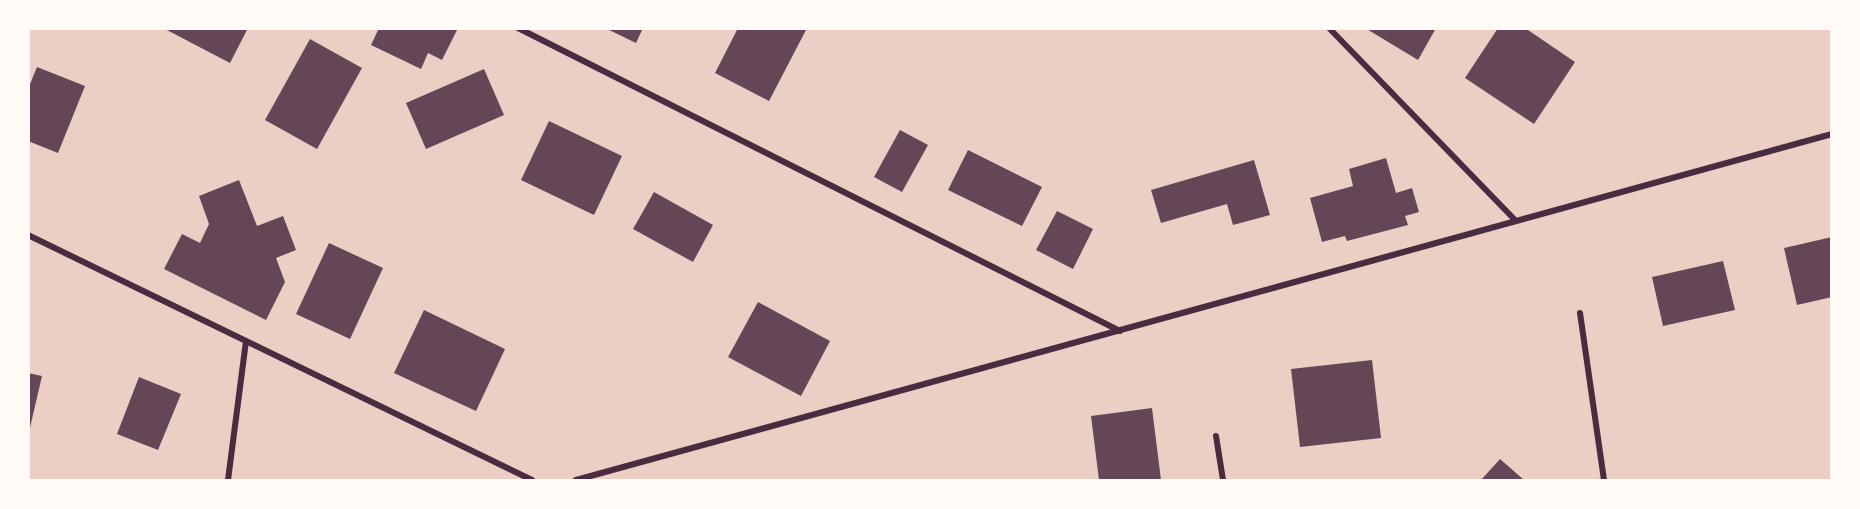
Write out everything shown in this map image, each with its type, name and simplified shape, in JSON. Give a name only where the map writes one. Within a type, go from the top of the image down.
[{"type":"street","points":[[518,28],[1120,332]]},
{"type":"street","points":[[1329,28],[1516,221]]},
{"type":"street","points":[[576,480],[1832,134]]},
{"type":"street","points":[[28,235],[532,480]]},
{"type":"street","points":[[1580,313],[1604,480]]},
{"type":"street","points":[[228,480],[246,341]]},
{"type":"street","points":[[1216,436],[1223,480]]},
{"type":"shaded area","points":[[29,29],[1831,29],[1831,480],[29,480]]},
{"type":"building","points":[[163,28],[248,28],[230,63]]},
{"type":"building","points":[[379,28],[458,28],[442,60],[428,53],[421,69],[371,45]]},
{"type":"building","points":[[605,28],[643,28],[636,43]]},
{"type":"building","points":[[738,28],[806,30],[769,101],[715,73]]},
{"type":"building","points":[[1365,28],[1436,28],[1418,60]]},
{"type":"building","points":[[1498,28],[1525,28],[1575,62],[1534,124],[1465,78]]},
{"type":"building","points":[[310,39],[362,68],[317,149],[265,120]]},
{"type":"building","points":[[37,67],[85,86],[58,153],[28,141],[28,89]]},
{"type":"building","points":[[484,69],[504,115],[426,149],[406,103]]},
{"type":"building","points":[[549,121],[622,156],[594,215],[521,180]]},
{"type":"building","points":[[900,130],[928,145],[902,192],[874,177]]},
{"type":"building","points":[[968,150],[1042,187],[1022,226],[948,190]]},
{"type":"building","points":[[1386,158],[1396,193],[1412,188],[1419,212],[1405,216],[1408,225],[1347,241],[1345,236],[1322,242],[1310,198],[1353,186],[1349,169]]},
{"type":"building","points":[[1254,160],[1270,215],[1233,225],[1227,204],[1161,223],[1151,190]]},
{"type":"building","points":[[239,180],[257,226],[283,216],[296,250],[276,258],[285,282],[266,320],[164,269],[182,234],[200,243],[209,224],[199,196]]},
{"type":"building","points":[[654,192],[713,225],[693,262],[633,229]]},
{"type":"building","points":[[1057,211],[1093,229],[1073,269],[1036,250]]},
{"type":"building","points":[[1832,237],[1832,297],[1797,305],[1784,248]]},
{"type":"building","points":[[329,243],[383,268],[350,339],[296,314]]},
{"type":"building","points":[[1723,261],[1735,310],[1663,326],[1652,277]]},
{"type":"building","points":[[758,302],[830,341],[801,396],[728,357]]},
{"type":"building","points":[[424,310],[505,349],[476,411],[394,373]]},
{"type":"building","points":[[1372,360],[1381,438],[1300,447],[1291,369]]},
{"type":"building","points":[[28,373],[42,376],[29,432],[28,432]]},
{"type":"building","points":[[139,377],[181,394],[158,450],[117,434]]},
{"type":"building","points":[[1152,408],[1161,480],[1099,480],[1091,416]]},
{"type":"building","points":[[1500,459],[1524,480],[1481,480]]}]
